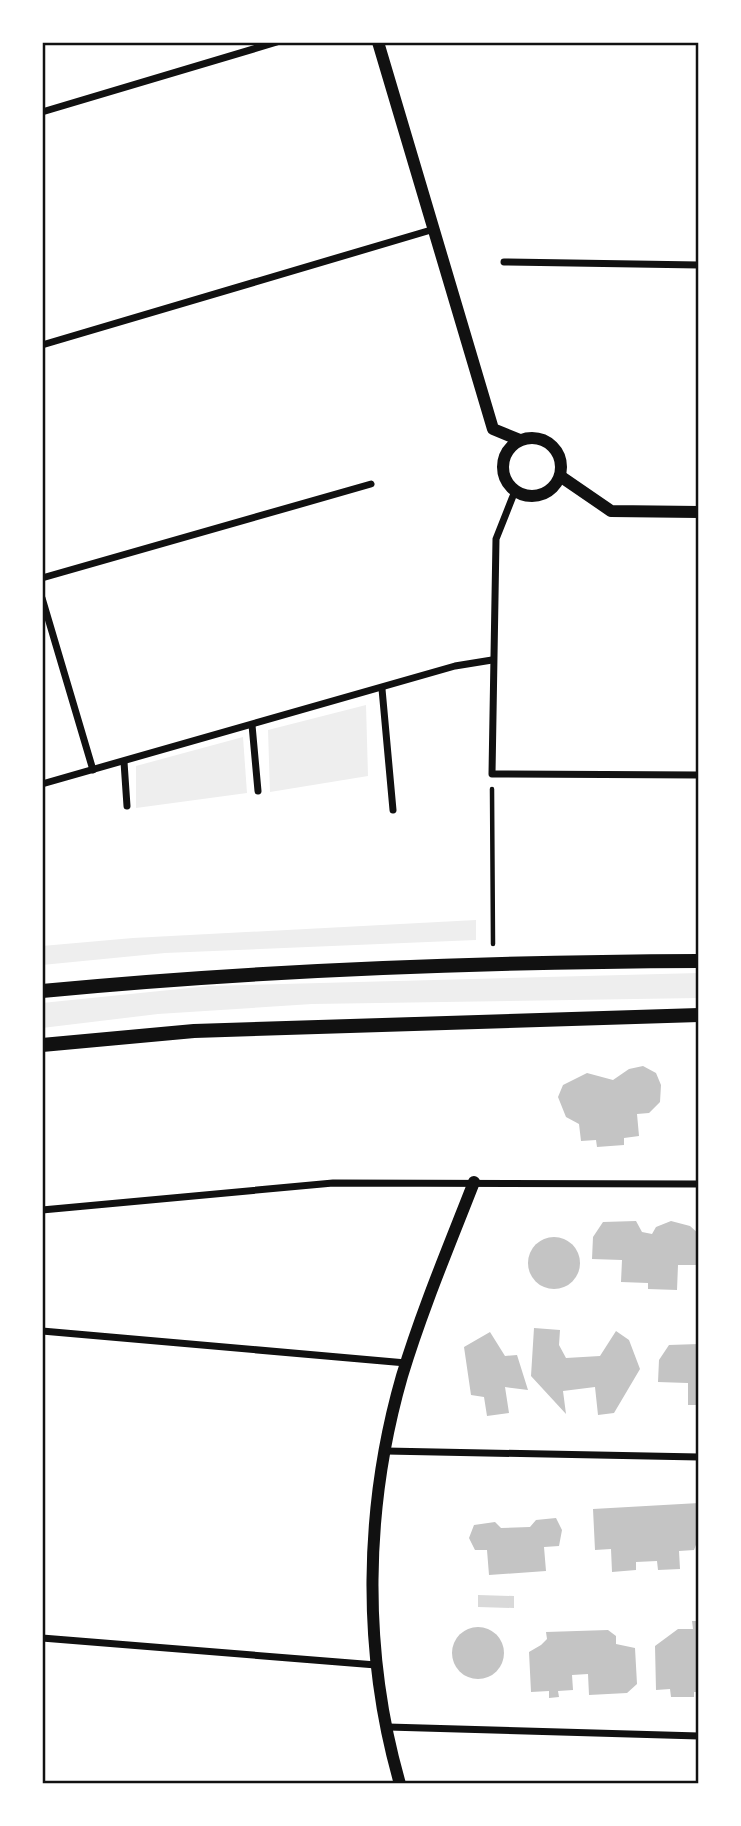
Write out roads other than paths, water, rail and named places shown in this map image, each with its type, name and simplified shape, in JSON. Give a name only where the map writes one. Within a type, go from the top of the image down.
[{"type":"main road","points":[[42,991],[196,976],[494,965],[699,961]]},
{"type":"main road","points":[[42,1045],[194,1031],[699,1015]]},
{"type":"street","points":[[42,112],[277,42]]},
{"type":"street","points":[[378,42],[431,230],[493,429],[520,440]]},
{"type":"street","points":[[42,345],[431,230]]},
{"type":"street","points":[[505,262],[699,265]]},
{"type":"street","points":[[539,438],[555,449],[562,467],[560,476],[550,491],[532,497],[515,491],[507,484],[502,464],[511,446],[520,440],[539,438]]},
{"type":"street","points":[[560,476],[611,511],[699,512]]},
{"type":"street","points":[[42,578],[372,484]]},
{"type":"street","points":[[515,491],[496,540],[492,774],[699,775]]},
{"type":"street","points":[[42,598],[93,770]]},
{"type":"street","points":[[42,784],[455,666],[492,660]]},
{"type":"street","points":[[382,689],[393,810]]},
{"type":"street","points":[[252,725],[258,791]]},
{"type":"street","points":[[124,762],[127,806]]},
{"type":"street","points":[[400,1784],[376,1665],[372,1583],[376,1503],[406,1363],[474,1182]]},
{"type":"street","points":[[42,1210],[332,1183],[699,1184]]},
{"type":"street","points":[[42,1331],[406,1363]]},
{"type":"street","points":[[386,1451],[699,1457]]},
{"type":"street","points":[[42,1638],[376,1665]]},
{"type":"street","points":[[388,1727],[699,1736]]}]
